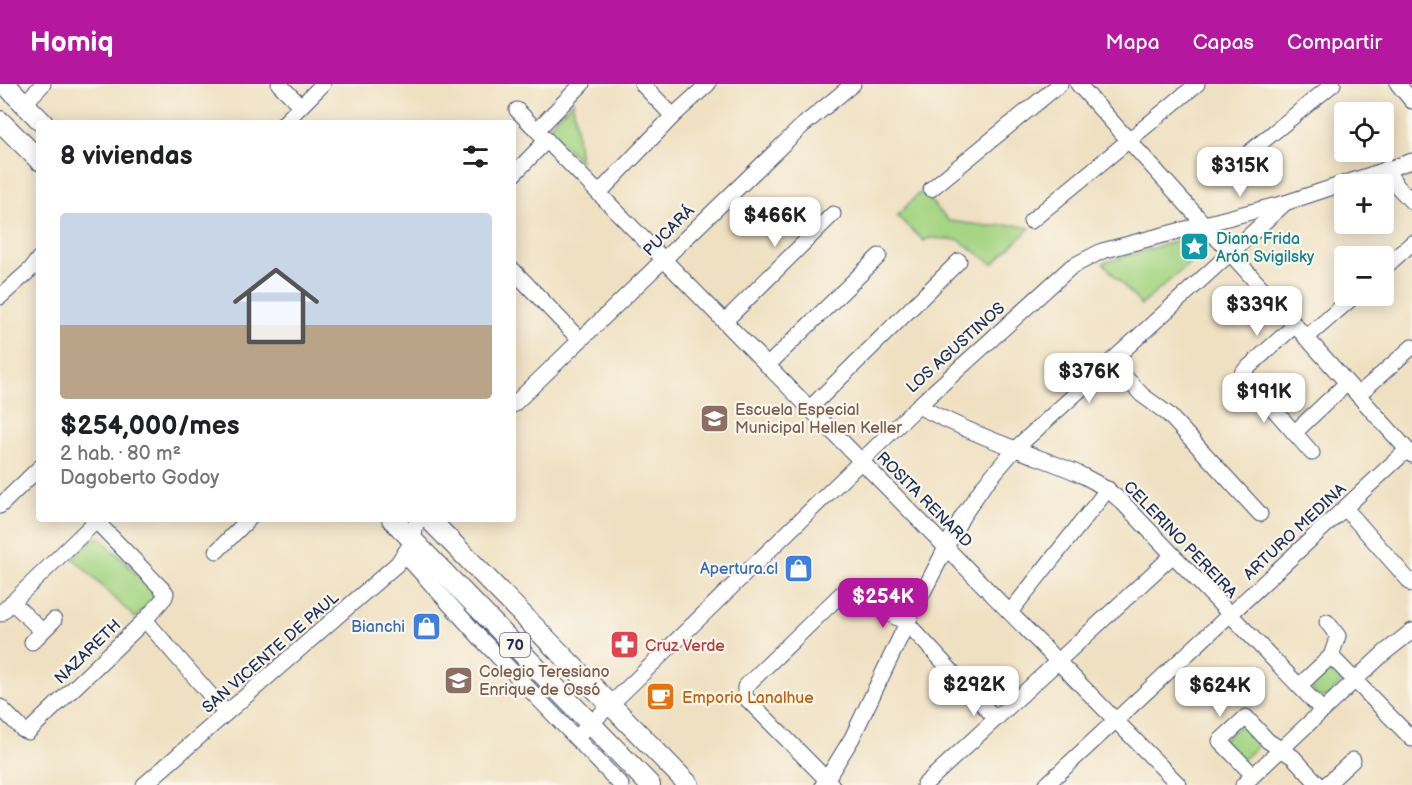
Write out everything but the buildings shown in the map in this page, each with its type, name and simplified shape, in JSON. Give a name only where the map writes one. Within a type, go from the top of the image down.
[{"type":"main road","points":[[5,84],[40,120]]},
{"type":"main road","points":[[0,121],[36,157]]},
{"type":"main road","name":"70","points":[[394,522],[409,548],[591,724],[650,785]]},
{"type":"main road","name":"70","points":[[432,522],[689,785]]},
{"type":"street","points":[[24,104],[43,84]]},
{"type":"street","points":[[279,84],[301,106]]},
{"type":"street","points":[[287,120],[323,84]]},
{"type":"street","points":[[516,170],[582,84]]},
{"type":"street","points":[[642,84],[674,116]]},
{"type":"street","points":[[599,193],[708,84]]},
{"type":"street","name":"PUCARÁ","points":[[516,402],[802,126],[853,84]]},
{"type":"street","points":[[931,189],[1060,84]]},
{"type":"street","points":[[1078,84],[1409,452]]},
{"type":"street","points":[[1031,221],[1197,84]]},
{"type":"street","points":[[1246,155],[1333,84]]},
{"type":"street","points":[[1398,84],[1412,101]]},
{"type":"street","name":"ROSITA RENARD","points":[[518,110],[1179,785]]},
{"type":"street","name":"LOS AGUSTINOS","points":[[576,738],[918,406],[1062,274],[1081,260],[1102,251],[1285,203],[1412,161]]},
{"type":"street","points":[[1386,170],[1412,202]]},
{"type":"street","points":[[996,719],[907,623],[850,592],[841,594],[746,687],[745,697],[827,784],[852,738],[907,623],[946,546],[984,485],[1015,449],[1285,203]]},
{"type":"street","points":[[725,321],[833,214]]},
{"type":"street","points":[[1394,259],[1412,243]]},
{"type":"street","points":[[768,365],[879,256]]},
{"type":"street","points":[[810,408],[959,261]]},
{"type":"street","points":[[0,297],[36,262]]},
{"type":"street","points":[[516,273],[580,340]]},
{"type":"street","points":[[1306,338],[1343,306]]},
{"type":"street","points":[[1295,325],[1242,373],[1312,453]]},
{"type":"street","points":[[1358,396],[1412,347]]},
{"type":"street","points":[[1111,362],[1142,395],[1168,414],[1260,514]]},
{"type":"street","points":[[1294,433],[1347,383]]},
{"type":"street","name":"CELERINO PEREIRA","points":[[918,406],[1015,449],[1090,478],[1107,489],[1323,711]]},
{"type":"street","name":"ARTURO MEDINA","points":[[1046,785],[1345,508],[1409,452]]},
{"type":"street","points":[[0,506],[36,471]]},
{"type":"street","points":[[1010,612],[1107,489]]},
{"type":"street","points":[[1345,508],[1412,584]]},
{"type":"street","points":[[0,614],[93,522]]},
{"type":"street","name":"NAZARETH","points":[[1,709],[28,732],[145,620],[165,597],[166,593],[97,522]]},
{"type":"street","points":[[218,551],[242,522]]},
{"type":"street","points":[[416,522],[409,548],[482,640],[621,785]]},
{"type":"street","name":"SAN VICENTE DE PAUL","points":[[144,785],[364,594],[409,548]]},
{"type":"street","points":[[924,785],[1173,555]]},
{"type":"street","points":[[12,602],[37,636],[54,620]]},
{"type":"street","points":[[145,620],[226,713]]},
{"type":"street","points":[[1299,686],[1331,656],[1338,636],[1327,622]]},
{"type":"street","points":[[1319,785],[1293,757],[1281,750],[1268,741],[1246,717],[1220,741],[1248,780],[1281,750],[1323,711],[1356,681],[1384,653],[1412,631]]},
{"type":"street","points":[[1331,656],[1412,739]]},
{"type":"street","points":[[1326,785],[1353,760]]},
{"type":"green space","points":[[573,101],[580,161],[553,134],[550,125]]},
{"type":"green space","points":[[923,193],[949,221],[1030,228],[993,264],[959,240],[929,238],[924,241],[897,216],[918,194]]},
{"type":"green space","points":[[1203,233],[1212,244],[1141,305],[1103,263]]},
{"type":"green space","points":[[94,538],[101,538],[155,593],[154,598],[135,618],[73,558]]},
{"type":"green space","points":[[1332,667],[1342,674],[1341,683],[1328,696],[1318,697],[1312,689],[1312,681],[1326,669]]},
{"type":"green space","points":[[1246,719],[1264,740],[1241,761],[1223,740]]},
{"type":"place","name":"Diana Frida Arón Svigilsky","points":[[1195,247]]},
{"type":"place","name":"Escuela Especial Municipal Hellen Keller","points":[[714,418]]},
{"type":"place","name":"Apertura.cl","points":[[799,568]]},
{"type":"place","name":"Bianchi","points":[[426,626]]},
{"type":"place","name":"Cruz Verde","points":[[624,645]]},
{"type":"place","name":"Colegio Teresiano Enrique de Ossó","points":[[458,680]]},
{"type":"place","name":"Emporio Lanalhue","points":[[661,697]]}]
